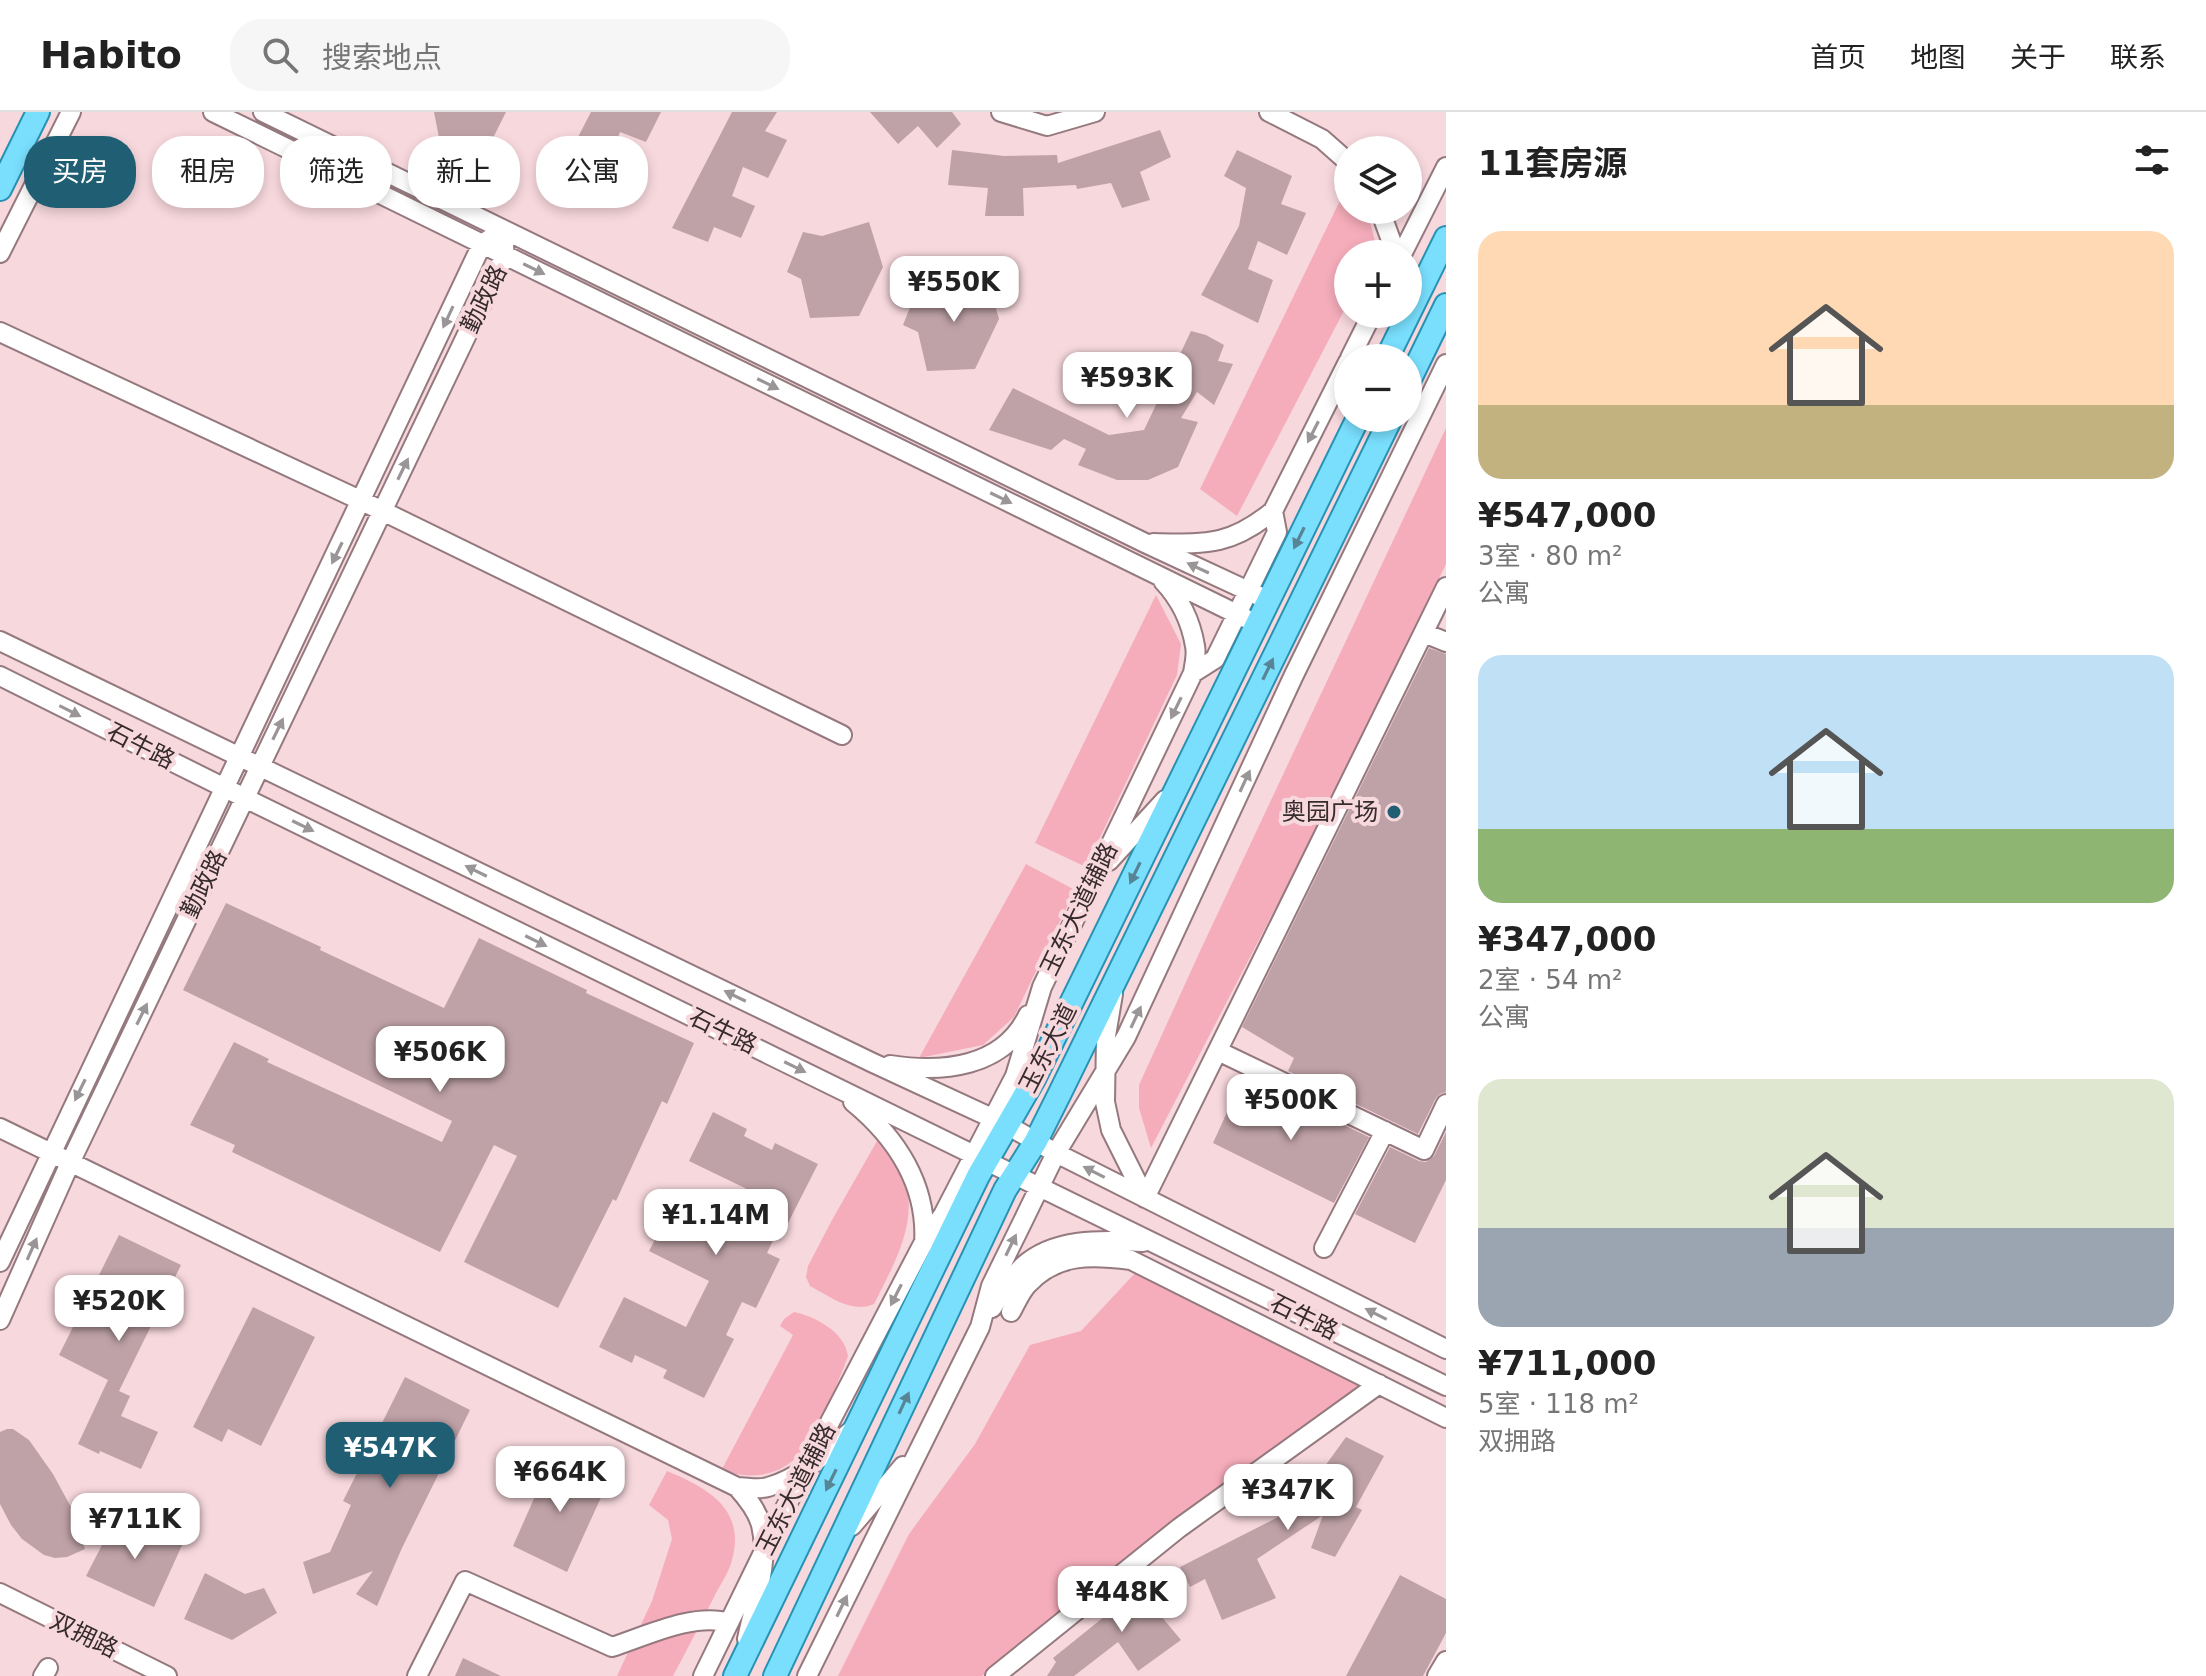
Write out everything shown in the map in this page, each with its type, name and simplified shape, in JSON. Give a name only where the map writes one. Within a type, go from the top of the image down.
[{"type":"main road","points":[[0,189],[38,112]]},
{"type":"main road","points":[[1394,344],[1446,238]]},
{"type":"main road","points":[[1422,354],[1446,305]]},
{"type":"main road","name":"玉东大道","points":[[740,1667],[910,1318],[981,1157],[1000,1122],[1034,1079],[1179,783],[1258,596],[1350,432]]},
{"type":"main road","name":"玉东大道","points":[[775,1676],[1005,1190],[1036,1141],[1384,432]]},
{"type":"main road","points":[[1088,969],[1081,999],[1087,1007],[1099,1005],[1115,981]]},
{"type":"street","points":[[0,253],[71,112]]},
{"type":"street","points":[[213,112],[1247,619]]},
{"type":"street","points":[[263,112],[1258,596],[1277,532],[1273,511]]},
{"type":"street","points":[[1001,112],[1047,126],[1095,112]]},
{"type":"street","points":[[1269,112],[1322,139],[1334,150]]},
{"type":"street","points":[[1407,240],[1446,167]]},
{"type":"street","name":"勤政路","points":[[0,1262],[482,244],[502,229]]},
{"type":"street","name":"勤政路","points":[[0,1320],[70,1163],[505,255],[502,229]]},
{"type":"street","points":[[0,332],[362,501],[842,735]]},
{"type":"street","points":[[807,1676],[980,1327],[991,1286],[1039,1187],[1126,1037],[1293,677],[1446,364]]},
{"type":"street","points":[[1145,543],[1197,544],[1227,539],[1253,527],[1273,511],[1334,390]]},
{"type":"street","points":[[1159,576],[1177,595],[1186,617],[1196,649],[1193,673]]},
{"type":"street","points":[[1145,1198],[1446,587]]},
{"type":"street","name":"玉东大道辅路","points":[[1000,1122],[1042,987],[1193,673],[1215,659],[1247,619]]},
{"type":"street","points":[[1424,633],[1446,642]]},
{"type":"street","name":"石牛路","points":[[0,641],[1000,1122],[1446,1349]]},
{"type":"street","name":"石牛路","points":[[0,676],[1446,1386]]},
{"type":"street","points":[[871,1062],[943,1069],[963,1065],[1003,1048],[1023,1026],[1107,863],[1179,783]]},
{"type":"street","points":[[1115,981],[1106,1036],[1105,1102],[1111,1130],[1145,1198]]},
{"type":"street","points":[[1218,1051],[1424,1150],[1446,1104]]},
{"type":"street","points":[[832,1085],[891,1140],[907,1163],[923,1207],[925,1240],[910,1318]]},
{"type":"street","points":[[0,1128],[737,1487],[751,1503],[761,1524],[762,1555],[740,1667]]},
{"type":"street","points":[[1324,1248],[1385,1131]]},
{"type":"street","name":"玉东大道辅路","points":[[703,1676],[806,1467],[925,1240],[981,1157]]},
{"type":"street","points":[[839,1540],[885,1488],[917,1445],[980,1327],[1022,1266],[1043,1252],[1065,1245],[1106,1240],[1154,1243]]},
{"type":"street","points":[[1011,1312],[1026,1285],[1048,1267],[1070,1259],[1097,1256],[1131,1260],[1446,1418]]},
{"type":"street","points":[[995,1676],[1179,1528],[1379,1384]]},
{"type":"street","points":[[737,1487],[766,1488],[793,1476],[821,1458],[857,1425]]},
{"type":"street","points":[[417,1676],[465,1581],[612,1647],[682,1624],[717,1619],[729,1623]]},
{"type":"street","name":"双拥路","points":[[0,1593],[167,1676]]},
{"type":"street","points":[[714,1655],[774,1596]]},
{"type":"street","points":[[1437,1676],[1446,1661]]},
{"type":"shaded area","points":[[1334,213],[1334,224],[1371,224],[1375,240],[1334,240],[1335,328],[1237,516],[1200,489]]},
{"type":"shaded area","points":[[1446,428],[1446,564],[1332,799],[1151,1148],[1139,1108],[1139,1085]]},
{"type":"shaded area","points":[[1156,595],[1181,644],[1177,675],[1086,867],[1035,843]]},
{"type":"shaded area","points":[[1026,864],[1075,890],[1014,1017],[983,1045],[919,1058]]},
{"type":"shaded area","points":[[877,1141],[891,1154],[905,1182],[909,1200],[908,1218],[898,1254],[874,1304],[857,1307],[810,1286],[806,1277],[808,1266],[832,1220]]},
{"type":"shaded area","points":[[1136,1272],[1366,1384],[1189,1508],[982,1676],[838,1676],[909,1534],[975,1444],[1030,1345],[1081,1331]]},
{"type":"shaded area","points":[[794,1312],[828,1327],[846,1347],[848,1356],[839,1379],[811,1437],[797,1457],[781,1469],[761,1475],[731,1473],[722,1469],[793,1335],[780,1326]]},
{"type":"shaded area","points":[[667,1471],[696,1485],[720,1503],[734,1527],[732,1560],[673,1676],[617,1676],[652,1601],[672,1539],[668,1520],[649,1505]]},
{"type":"building","points":[[434,112],[506,112],[494,136],[439,136]]},
{"type":"building","points":[[591,112],[661,112],[648,138],[620,132],[618,136],[579,136]]},
{"type":"building","points":[[732,112],[777,112],[765,131],[787,140],[768,178],[743,167],[732,196],[755,206],[741,238],[714,227],[708,242],[672,228]]},
{"type":"building","points":[[870,112],[952,112],[961,124],[937,148],[918,126],[898,144]]},
{"type":"building","points":[[1160,130],[1171,157],[1140,172],[1150,200],[1122,208],[1111,183],[1077,189],[1076,185],[1023,188],[1024,216],[985,216],[988,188],[948,185],[952,150],[1004,156],[1057,155],[1058,163]]},
{"type":"building","points":[[1237,150],[1292,176],[1281,204],[1306,213],[1287,255],[1258,241],[1248,269],[1273,280],[1258,323],[1201,295],[1239,226],[1246,188],[1224,176]]},
{"type":"building","points":[[869,222],[883,267],[859,316],[810,318],[801,279],[787,272],[803,232],[822,236]]},
{"type":"building","points":[[986,275],[999,319],[975,369],[927,371],[918,332],[903,325],[919,285],[939,289]]},
{"type":"building","points":[[1191,331],[1224,345],[1218,361],[1233,364],[1214,405],[1197,392],[1181,418],[1198,422],[1178,467],[1148,480],[1117,480],[1078,465],[1086,449],[1064,439],[1051,450],[989,430],[1013,388],[1109,435],[1144,430]]},
{"type":"building","name":"奥园广场","points":[[1429,648],[1446,654],[1446,1092],[1436,1098],[1418,1134],[1288,1071],[1294,1058],[1242,1027]]},
{"type":"building","points":[[226,903],[444,1008],[479,938],[587,990],[586,993],[694,1043],[667,1104],[662,1101],[616,1201],[613,1199],[558,1308],[464,1262],[517,1156],[494,1145],[440,1252],[232,1152],[235,1145],[190,1125],[234,1042],[269,1059],[267,1062],[442,1142],[452,1121],[183,990]]},
{"type":"building","points":[[1239,1086],[1273,1102],[1277,1093],[1369,1137],[1334,1203],[1213,1143]]},
{"type":"building","points":[[713,1112],[747,1129],[744,1136],[772,1150],[775,1143],[818,1164],[787,1225],[782,1222],[767,1253],[780,1259],[756,1308],[742,1302],[726,1335],[734,1339],[704,1398],[663,1378],[667,1370],[635,1355],[632,1363],[599,1347],[624,1297],[686,1327],[709,1281],[649,1251],[672,1207],[702,1222],[713,1201],[740,1214],[751,1191],[689,1161]]},
{"type":"building","points":[[1446,1132],[1446,1180],[1415,1243],[1355,1214],[1390,1147],[1426,1162],[1434,1156]]},
{"type":"building","points":[[119,1235],[181,1265],[119,1391],[130,1396],[121,1416],[158,1432],[141,1469],[78,1444],[108,1380],[59,1355]]},
{"type":"building","points":[[253,1307],[315,1337],[261,1446],[228,1429],[222,1442],[193,1427]]},
{"type":"building","points":[[405,1377],[470,1410],[377,1606],[356,1594],[373,1571],[313,1594],[303,1562],[330,1552],[351,1505],[343,1501]]},
{"type":"building","points":[[13,1429],[29,1440],[53,1474],[72,1509],[85,1549],[67,1557],[44,1555],[22,1539],[11,1525],[0,1504],[0,1432]]},
{"type":"building","points":[[1346,1437],[1384,1456],[1356,1507],[1362,1510],[1335,1557],[1311,1548],[1323,1515],[1257,1559],[1276,1598],[1222,1620],[1205,1579],[1190,1587],[1180,1567],[1294,1509]]},
{"type":"building","points":[[552,1458],[608,1482],[567,1572],[513,1546]]},
{"type":"building","points":[[116,1518],[146,1526],[183,1543],[154,1607],[86,1576]]},
{"type":"building","points":[[205,1573],[245,1594],[264,1588],[277,1613],[232,1640],[184,1619]]},
{"type":"building","points":[[1400,1575],[1446,1599],[1446,1633],[1423,1676],[1346,1676]]},
{"type":"building","points":[[1151,1579],[1168,1601],[1156,1610],[1181,1640],[1138,1671],[1118,1642],[1074,1676],[1047,1676],[1056,1662],[1053,1658]]},
{"type":"building","points":[[463,1658],[501,1676],[455,1676]]},
{"type":"place","name":"奥园广场","points":[[1394,812]]}]
